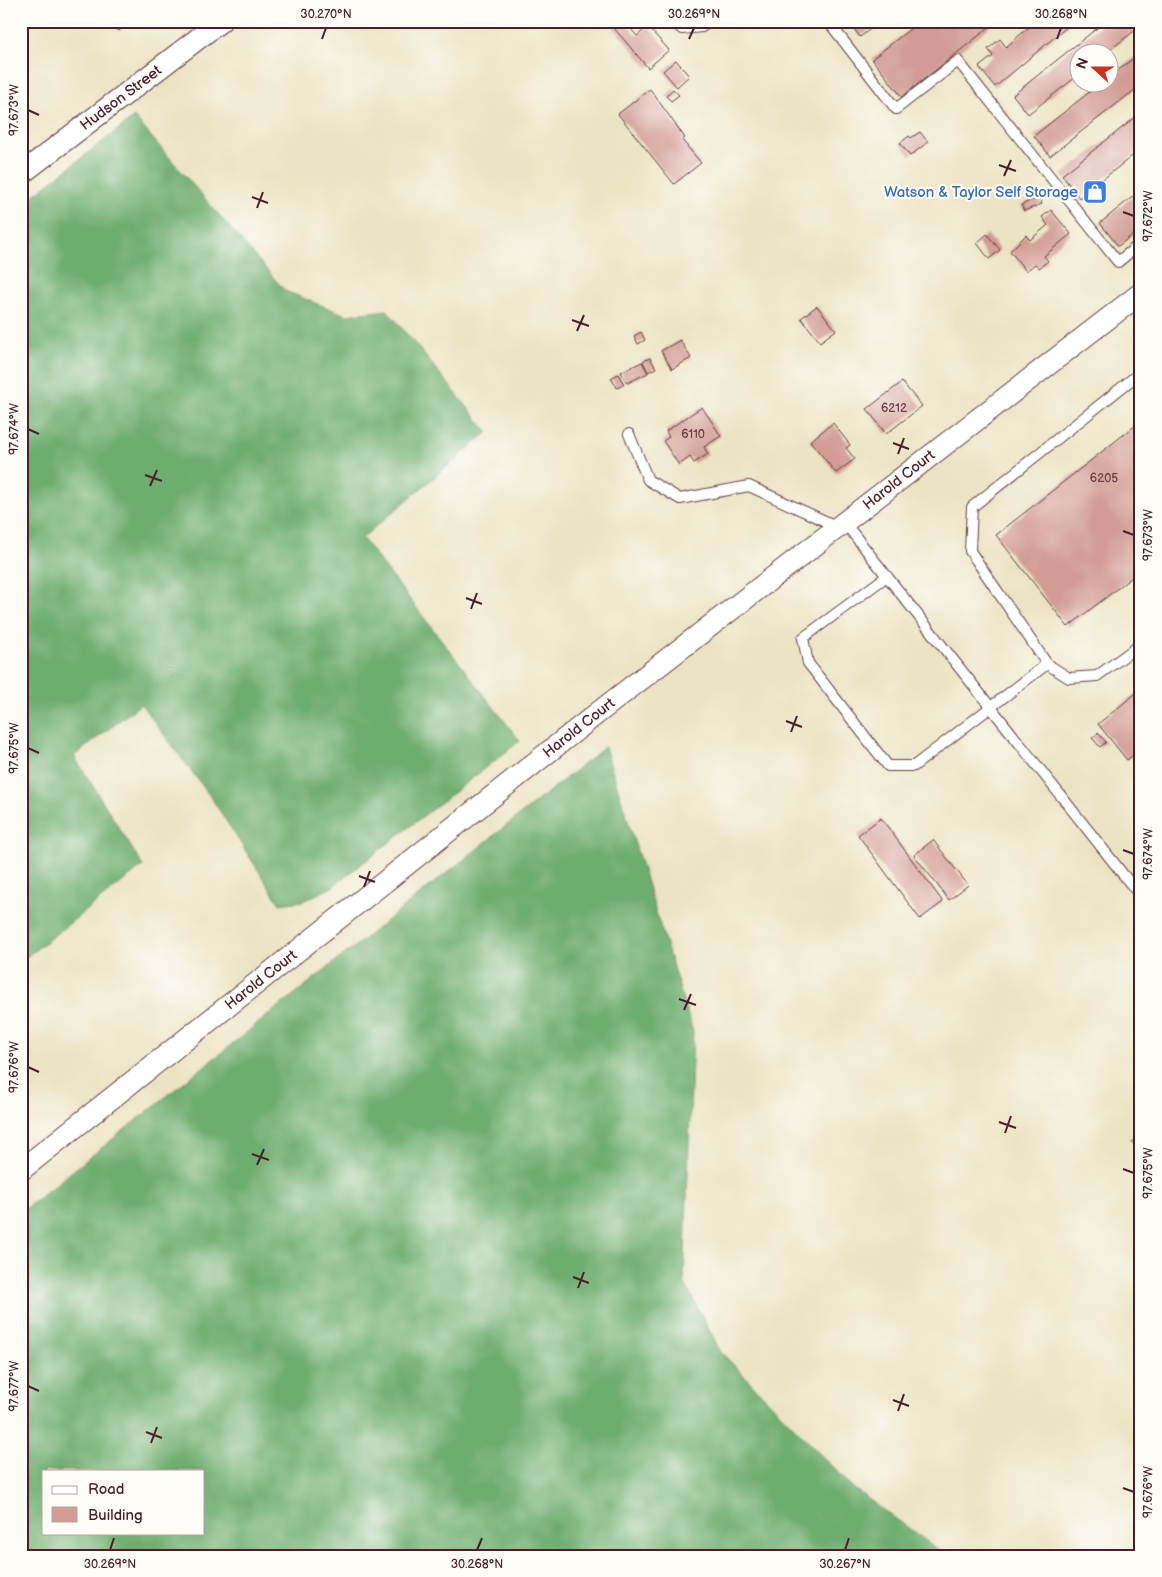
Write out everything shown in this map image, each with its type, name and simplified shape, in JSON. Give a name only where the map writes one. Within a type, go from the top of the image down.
[{"type":"street","name":"Hudson Street","points":[[21,174],[221,21]]},
{"type":"street","name":"Harold Court","points":[[21,1170],[590,719],[1141,293]]},
{"type":"lane","points":[[673,21],[682,29],[702,27],[709,21]]},
{"type":"lane","points":[[828,21],[896,109],[958,62],[1118,262],[1141,243]]},
{"type":"lane","points":[[1141,372],[972,507],[970,551],[1046,664],[1069,678],[1097,676],[1141,644]]},
{"type":"lane","points":[[629,434],[648,480],[680,498],[749,486],[841,525],[887,576],[1141,897]]},
{"type":"lane","points":[[887,576],[803,638],[808,663],[888,766],[914,766],[1046,664]]},
{"type":"green space","points":[[134,117],[285,291],[346,315],[387,310],[488,432],[362,538],[520,741],[332,887],[303,901],[280,904],[210,796],[141,704],[74,756],[143,866],[21,961],[21,205]]},
{"type":"green space","points":[[605,747],[693,1032],[684,1282],[721,1352],[853,1488],[947,1556],[21,1556],[21,1212]]},
{"type":"building","points":[[109,21],[128,21],[119,31]]},
{"type":"building","points":[[608,21],[624,21],[637,36],[648,27],[669,50],[648,68]]},
{"type":"building","points":[[848,21],[881,21],[860,37]]},
{"type":"building","points":[[920,21],[997,21],[902,97],[872,59]]},
{"type":"building","points":[[1036,21],[1074,21],[995,87],[979,67],[993,56],[988,49],[1000,39],[1006,47]]},
{"type":"building","points":[[1106,21],[1141,21],[1141,26],[1120,42],[1080,42]]},
{"type":"building","points":[[1070,50],[1070,82],[1028,114],[1013,95]]},
{"type":"building","points":[[1141,52],[1141,85],[1050,156],[1034,136],[1089,92],[1120,92],[1120,69]]},
{"type":"building","points":[[676,60],[689,76],[677,87],[663,71]]},
{"type":"building","points":[[650,89],[685,138],[682,140],[701,163],[674,184],[618,114]]},
{"type":"building","points":[[673,89],[679,95],[671,101],[666,96]]},
{"type":"building","points":[[1141,113],[1141,149],[1079,198],[1062,175]]},
{"type":"building","points":[[920,132],[928,142],[910,156],[900,143],[909,136],[911,138]]},
{"type":"building","points":[[1141,190],[1141,229],[1118,246],[1100,223]]},
{"type":"building","points":[[1039,197],[1042,204],[1024,211],[1021,205]]},
{"type":"building","points":[[1051,210],[1071,234],[1044,256],[1048,261],[1039,268],[1035,264],[1026,271],[1010,251],[1026,235],[1030,240],[1048,225],[1042,217]]},
{"type":"building","points":[[987,234],[1000,250],[989,259],[977,243]]},
{"type":"building","points":[[817,306],[836,330],[820,342],[801,318]]},
{"type":"building","points":[[641,332],[645,340],[638,344],[634,336]]},
{"type":"building","points":[[680,340],[691,358],[672,369],[661,351]]},
{"type":"building","points":[[650,358],[656,368],[648,372],[643,361]]},
{"type":"building","points":[[642,362],[648,373],[627,383],[621,372]]},
{"type":"building","points":[[618,374],[624,384],[617,388],[611,378]]},
{"type":"building","points":[[902,382],[922,406],[886,434],[867,409]]},
{"type":"building","points":[[702,407],[721,436],[704,447],[708,454],[694,463],[690,457],[679,465],[663,441],[669,437],[666,431]]},
{"type":"building","points":[[1141,421],[1141,570],[1068,627],[996,535]]},
{"type":"building","points":[[833,423],[850,445],[846,448],[855,459],[836,473],[810,441]]},
{"type":"building","points":[[1141,689],[1141,749],[1127,760],[1098,724]]},
{"type":"building","points":[[1098,733],[1106,742],[1100,747],[1092,738]]},
{"type":"building","points":[[1141,758],[1141,771],[1134,763]]},
{"type":"building","points":[[881,818],[943,902],[920,919],[858,835]]},
{"type":"building","points":[[933,840],[968,885],[949,900],[914,855]]},
{"type":"building","points":[[1141,1135],[1141,1146],[1137,1149],[1132,1142]]},
{"type":"place","name":"Watson & Taylor Self Storage","points":[[1095,192]]}]
